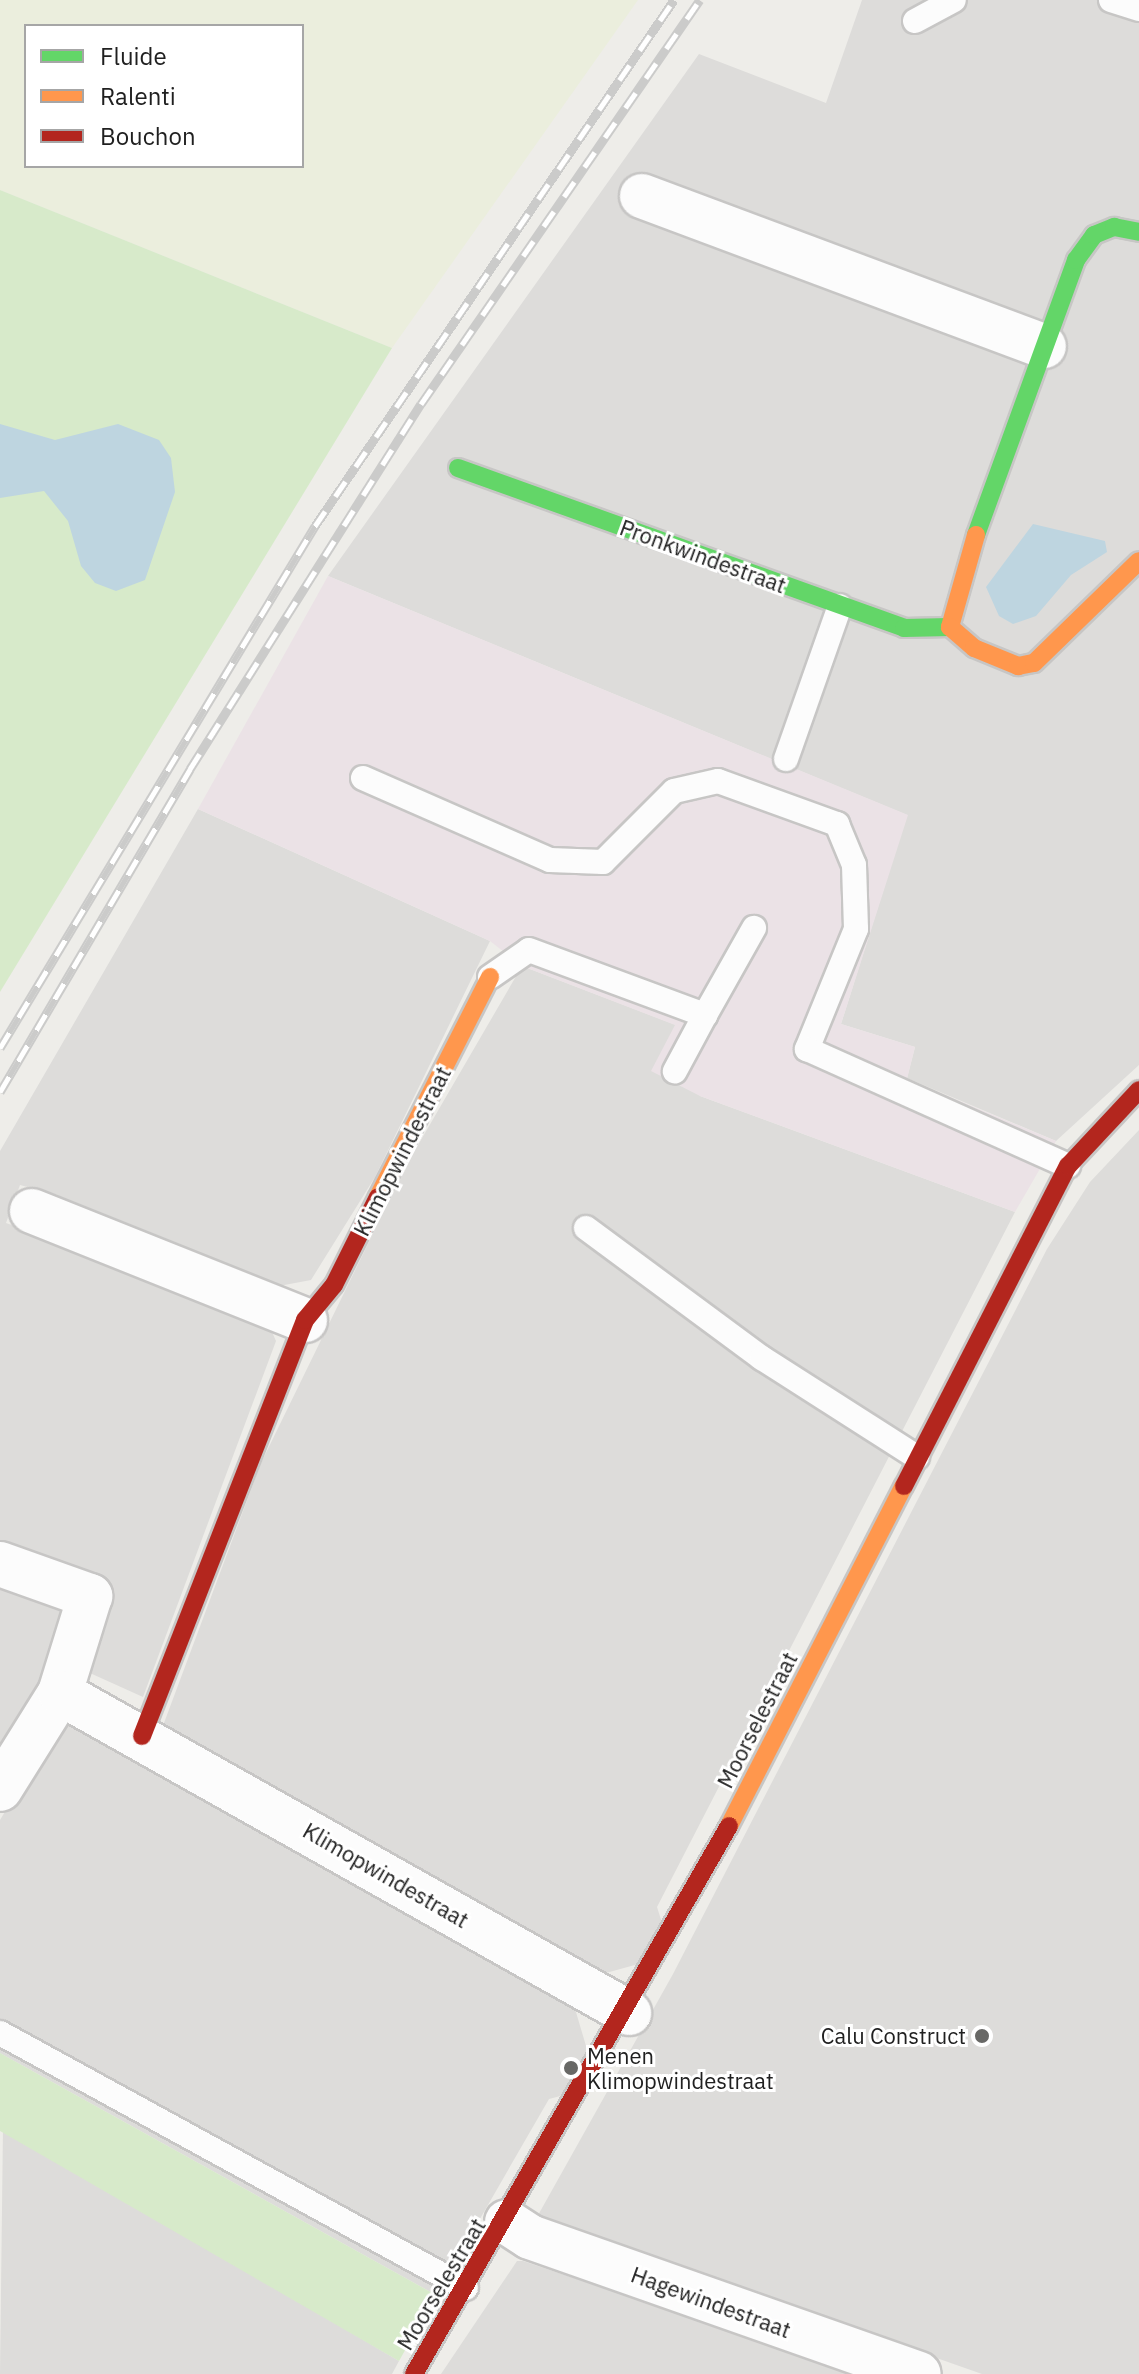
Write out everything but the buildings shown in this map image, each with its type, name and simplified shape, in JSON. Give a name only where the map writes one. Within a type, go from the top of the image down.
[{"type":"street","points":[[642,196],[1044,346]]},
{"type":"street","points":[[1139,232],[1114,227],[1083,246],[956,590],[950,627],[974,648],[1018,666],[1034,663],[1139,561]]},
{"type":"street","name":"Pronkwindestraat","points":[[458,468],[904,628],[950,627]]},
{"type":"street","name":"Klimopwindestraat","points":[[142,1736],[305,1320],[334,1285],[490,977]]},
{"type":"street","name":"Moorselestraat","points":[[414,2374],[629,2013],[1068,1166],[1139,1090]]},
{"type":"street","points":[[32,1211],[305,1320]]},
{"type":"street","points":[[0,1564],[90,1596],[60,1693],[0,1789]]},
{"type":"street","name":"Klimopwindestraat","points":[[60,1693],[142,1736],[629,2013]]},
{"type":"street","name":"Hagewindestraat","points":[[507,2222],[530,2237],[919,2374]]},
{"type":"lane","points":[[915,21],[954,0]]},
{"type":"lane","points":[[1111,0],[1139,9]]},
{"type":"lane","points":[[786,759],[840,606]]},
{"type":"lane","points":[[363,778],[550,860],[603,862],[674,791],[718,781],[837,824],[854,865],[856,929],[807,1049],[1068,1166]]},
{"type":"lane","points":[[675,1071],[754,928]]},
{"type":"lane","points":[[490,977],[529,950],[705,1015]]},
{"type":"lane","points":[[586,1228],[762,1358],[917,1457]]},
{"type":"lane","points":[[0,2033],[466,2288]]},
{"type":"shaded area","points":[[862,0],[1139,0],[1139,1065],[1056,1141],[907,1078],[915,1047],[841,1024],[907,815],[328,576],[699,54],[826,103]]},
{"type":"shaded area","points":[[328,576],[908,815],[841,1024],[915,1047],[907,1079],[1056,1141],[1015,1212],[700,1096],[651,1071],[675,1025],[522,966],[490,941],[198,809]]},
{"type":"shaded area","points":[[198,809],[490,941],[375,1177],[311,1280],[279,1286],[66,1209],[58,1195],[20,1185],[6,1223],[241,1304],[268,1323],[276,1341],[143,1697],[81,1669],[111,1583],[0,1549],[0,1151]]},
{"type":"shaded area","points":[[522,966],[676,1025],[700,1096],[1015,1212],[657,1907],[663,1926],[642,1963],[595,1976],[161,1731],[261,1463],[407,1164]]},
{"type":"shaded area","points":[[1139,1130],[1139,2374],[982,2374],[537,2217],[673,1974],[1047,1249],[1090,1182]]},
{"type":"shaded area","points":[[0,1582],[63,1607],[34,1706],[0,1765]]},
{"type":"shaded area","points":[[66,1711],[573,2002],[589,2056],[568,2094],[549,2099],[436,2295],[0,2053],[0,1820]]},
{"type":"shaded area","points":[[3,2127],[399,2361],[392,2374],[0,2374]]},
{"type":"shaded area","points":[[517,2261],[523,2261],[859,2374],[441,2374]]},
{"type":"green space","points":[[0,0],[638,0],[392,348],[0,190]]},
{"type":"green space","points":[[0,190],[392,348],[0,992]]},
{"type":"green space","points":[[0,2053],[436,2295],[399,2361],[0,2131]]},
{"type":"water","points":[[0,424],[55,440],[118,424],[159,440],[171,458],[175,492],[145,580],[116,591],[95,583],[81,566],[68,521],[44,491],[0,498]]},
{"type":"water","points":[[1033,524],[1105,541],[1107,552],[1071,575],[1036,616],[1013,624],[999,616],[986,587]]},
{"type":"railway","points":[[0,1048],[315,526],[674,0]]},
{"type":"railway","points":[[0,1092],[190,769],[421,404],[700,0]]},
{"type":"traffic: fast","points":[[976,535],[1076,260],[1094,235],[1114,227],[1139,232]]},
{"type":"traffic: fast","points":[[458,468],[904,628],[950,627]]},
{"type":"traffic: slow","points":[[976,535],[950,627],[974,648],[1018,666],[1034,663],[1139,561]]},
{"type":"traffic: slow","points":[[378,1197],[490,977]]},
{"type":"traffic: slow","points":[[729,1826],[904,1486]]},
{"type":"traffic: jam","points":[[904,1486],[1068,1166],[1139,1090]]},
{"type":"traffic: jam","points":[[142,1736],[305,1320],[334,1285],[378,1197]]},
{"type":"traffic: jam","points":[[414,2374],[729,1826]]},
{"type":"place","name":"Calu Construct","points":[[982,2036]]},
{"type":"place","name":"Menen Klimopwindestraat","points":[[571,2068]]}]
